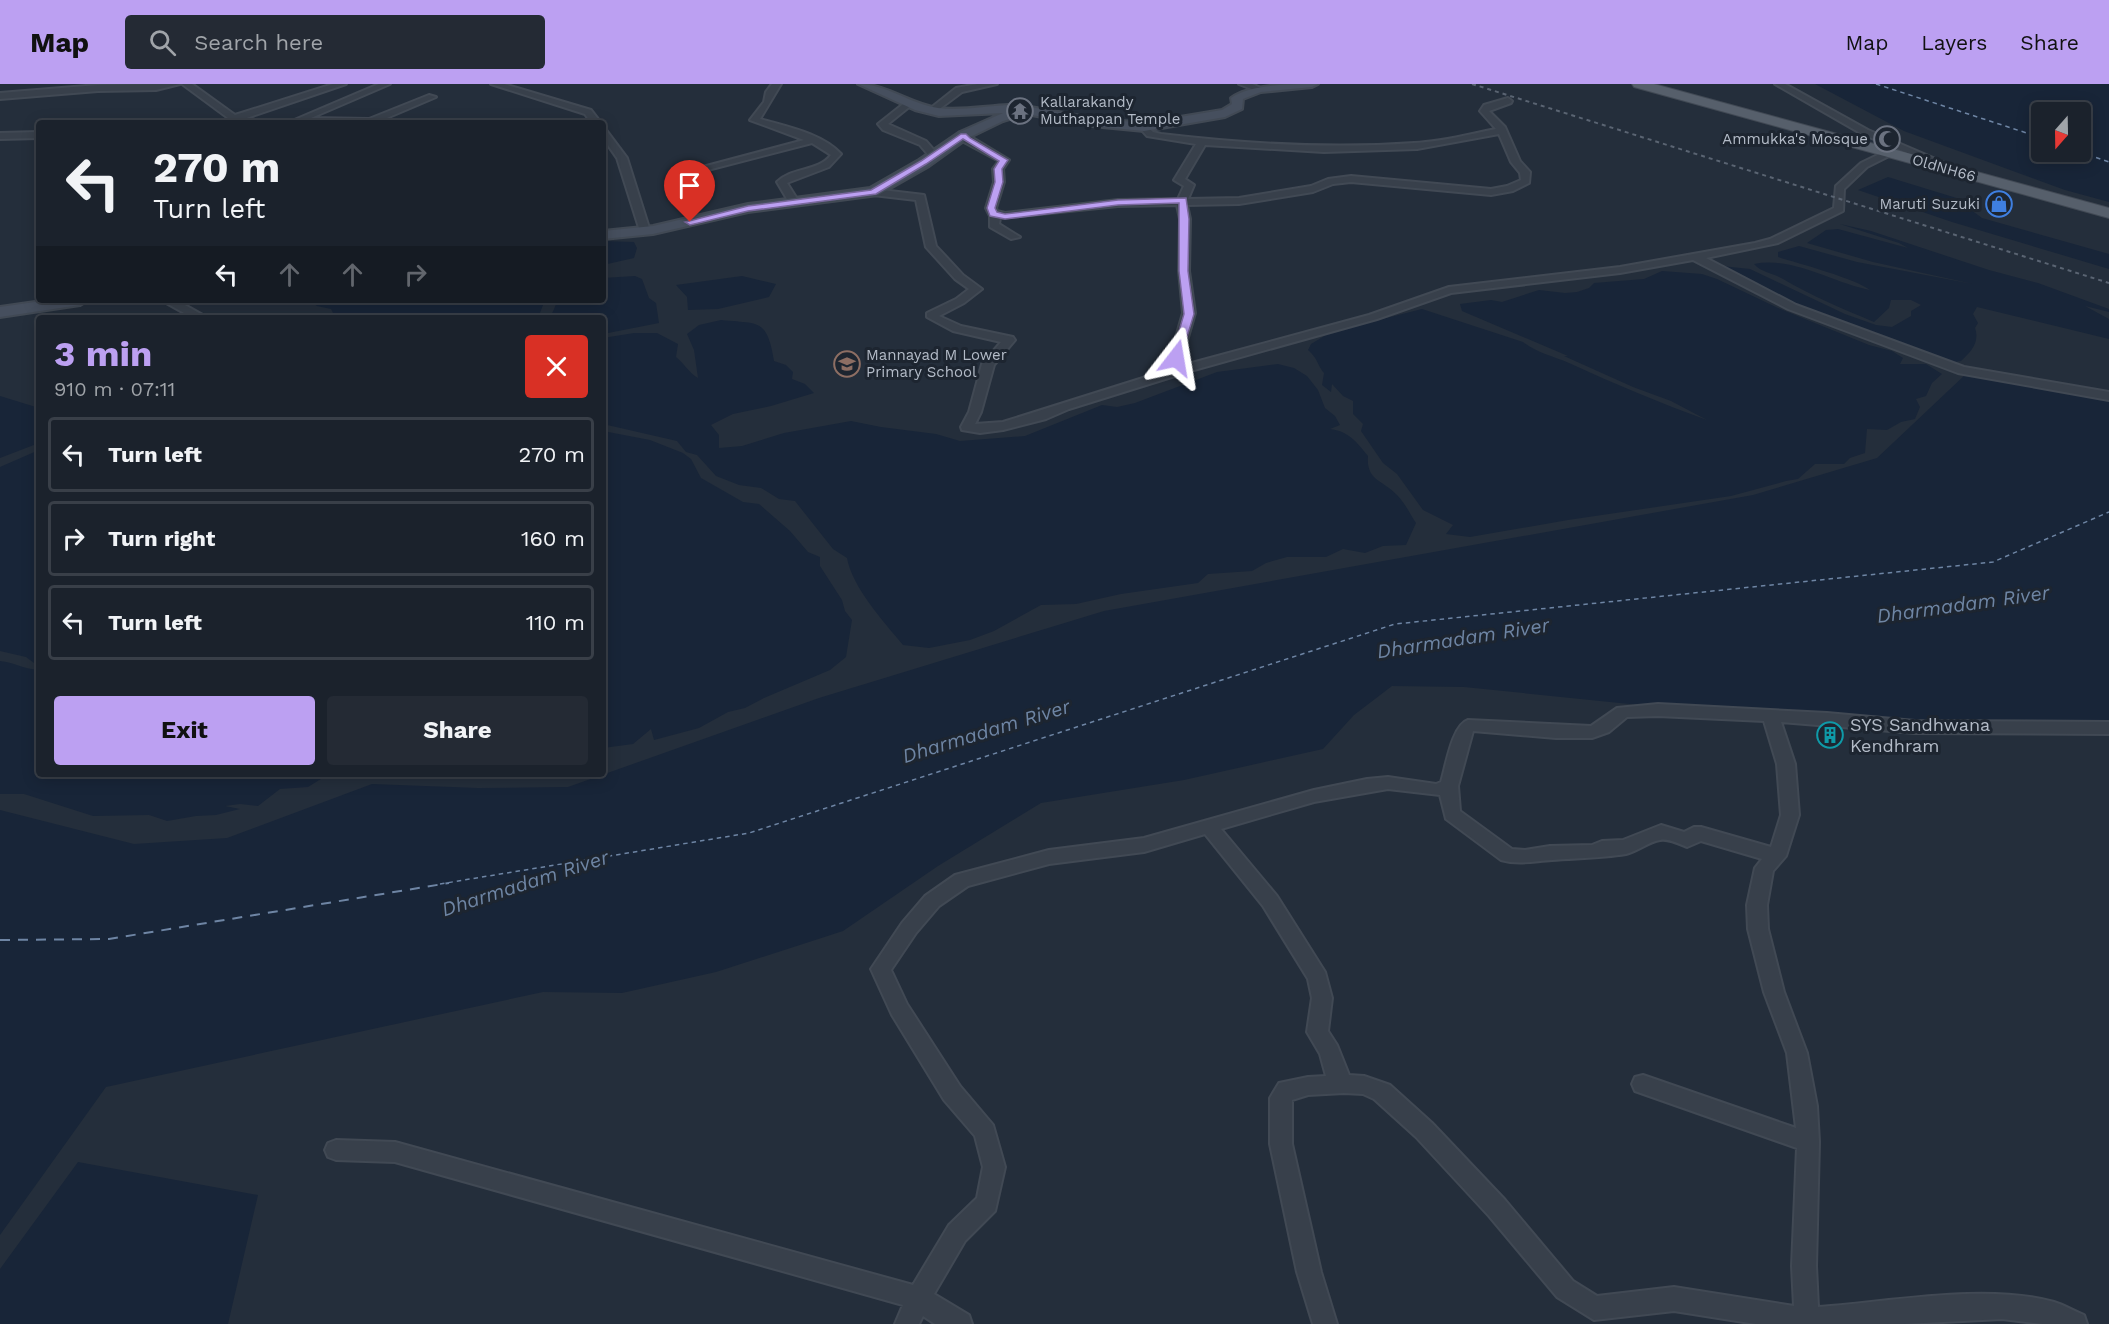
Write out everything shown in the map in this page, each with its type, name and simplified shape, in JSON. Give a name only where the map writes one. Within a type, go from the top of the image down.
[{"type":"main road","points":[[864,84],[931,111],[956,113],[1025,110],[1117,127],[1144,128],[1225,113],[1238,106],[1239,95],[1258,89],[1311,84]]},
{"type":"main road","name":"OldNH66","points":[[1640,84],[2109,213]]},
{"type":"main road","points":[[606,235],[645,231],[748,208],[873,192],[963,135],[999,118],[1025,110]]},
{"type":"main road","points":[[0,312],[60,303]]},
{"type":"street","points":[[83,90],[95,84]]},
{"type":"street","points":[[0,96],[99,87],[156,90],[176,84]]},
{"type":"street","points":[[186,84],[227,120]]},
{"type":"street","points":[[231,120],[342,84]]},
{"type":"street","points":[[290,117],[300,119],[386,84]]},
{"type":"street","points":[[495,84],[588,112],[594,120]]},
{"type":"street","points":[[777,84],[770,92],[768,102],[755,120],[813,140],[836,154],[824,166],[796,174],[782,182],[794,202]]},
{"type":"street","points":[[931,111],[959,90],[993,84]]},
{"type":"street","points":[[1243,84],[1258,89]]},
{"type":"street","points":[[1779,84],[1865,132],[1965,174]]},
{"type":"street","points":[[321,91],[353,96]]},
{"type":"street","points":[[375,120],[432,97]]},
{"type":"street","points":[[963,135],[967,140],[1004,160],[998,169],[999,182],[991,208],[996,214],[1005,216],[1118,202],[1257,198],[1313,189],[1331,181],[1351,179],[1491,192],[1510,189],[1526,181],[1525,172],[1516,162],[1502,131],[1484,111],[1487,107],[1508,101]]},
{"type":"street","points":[[910,103],[883,124],[886,128],[923,143],[933,156]]},
{"type":"street","points":[[259,110],[279,115]]},
{"type":"street","points":[[1144,128],[1150,134],[1202,142],[1324,149],[1416,146],[1502,131]]},
{"type":"street","points":[[0,136],[36,135]]},
{"type":"street","points":[[606,136],[622,158],[645,231]]},
{"type":"street","points":[[700,169],[813,140]]},
{"type":"street","points":[[1186,369],[1176,358],[1189,314],[1184,271],[1183,200],[1189,185],[1179,180],[1202,142]]},
{"type":"street","points":[[873,192],[920,197],[933,250],[959,277],[976,289],[960,301],[931,315],[966,330],[1009,340],[988,364],[975,412],[967,427],[980,429],[1003,426],[1186,369],[1373,317],[1449,290],[1620,270],[1697,258],[1774,241],[1839,209],[1839,188],[1864,165],[1890,152]]},
{"type":"street","points":[[996,214],[994,225],[1016,237]]},
{"type":"street","points":[[1697,258],[1792,307],[1962,370],[2109,396]]},
{"type":"street","points":[[173,303],[196,315]]},
{"type":"street","points":[[1775,858],[1760,850],[1701,834],[1694,834],[1687,840],[1661,832],[1625,847],[1602,848],[1595,852],[1550,853],[1526,857],[1508,855],[1452,814],[1449,786],[1464,731],[1468,726],[1473,725],[1576,733],[1592,732],[1603,728],[1617,714],[1635,710],[1827,719],[1915,727],[2109,728]]},
{"type":"street","points":[[1771,718],[1786,764],[1790,815],[1783,843],[1775,858],[1764,868],[1759,883],[1758,929],[1774,992],[1797,1053],[1806,1106],[1808,1142],[1804,1266],[1808,1322]]},
{"type":"street","points":[[907,1324],[918,1299],[957,1233],[987,1203],[994,1167],[986,1132],[952,1093],[899,1009],[881,969],[909,928],[932,901],[962,880],[1049,857],[1144,845],[1314,796],[1388,783],[1436,790],[1449,786]]},
{"type":"street","points":[[1209,827],[1270,901],[1318,978],[1322,998],[1317,1032],[1330,1051],[1337,1076],[1344,1084]]},
{"type":"street","points":[[1325,1324],[1309,1272],[1281,1144],[1281,1098],[1287,1090],[1344,1084],[1364,1085],[1382,1092],[1424,1130],[1517,1231],[1565,1289],[1594,1308],[1674,1299],[1808,1322],[1859,1320],[2008,1305],[2061,1315],[2074,1324]]},
{"type":"street","points":[[1642,1084],[1808,1142]]},
{"type":"street","points":[[336,1150],[394,1152],[918,1299],[960,1324]]},
{"type":"water","points":[[1815,84],[2109,84],[2109,202],[2065,190],[1904,131]]},
{"type":"water","points":[[1888,177],[1963,200],[1963,204],[1982,218],[2109,254],[2109,269],[1952,222],[1858,190]]},
{"type":"water","points":[[1840,224],[1871,231],[1989,270],[2038,283],[2109,309],[2109,312],[2085,306],[2109,319],[2109,339],[1977,307],[1973,314],[1978,323],[1975,328],[1974,346],[1961,361],[1948,363],[1804,311],[1712,265],[1750,269],[1845,314],[1876,325],[1892,327],[1911,316],[1911,311],[1921,305],[1911,300],[1891,300],[1889,308],[1874,322],[1816,297],[1754,264],[1769,263],[1798,267],[1870,290],[1840,276],[1778,257],[1778,252],[1799,246],[1857,262],[1973,284],[1873,262],[1807,243],[1826,230],[1838,229],[1908,248]]},
{"type":"water","points":[[606,241],[634,242],[637,248],[634,258],[606,264]]},
{"type":"water","points":[[1662,271],[1702,274],[1717,279],[1778,308],[1869,345],[1892,351],[1903,358],[1900,364],[1926,364],[1942,374],[1932,383],[1926,396],[1916,399],[1920,407],[1915,419],[1901,422],[1887,430],[1867,429],[1865,453],[1850,458],[1844,464],[1815,464],[1798,479],[1731,496],[1470,537],[1446,534],[1453,525],[1423,510],[1397,474],[1383,463],[1361,431],[1363,424],[1353,414],[1353,401],[1343,396],[1332,384],[1331,392],[1322,385],[1324,373],[1308,350],[1311,344],[1331,332],[1422,309],[1523,342],[1539,352],[1707,420],[1671,401],[1633,387],[1564,356],[1568,356],[1462,311],[1460,304],[1491,300],[1502,302],[1539,290],[1577,292],[1589,288],[1594,283],[1644,279]]},
{"type":"water","points":[[635,276],[642,279],[649,298],[656,303],[659,323],[606,333],[606,315],[551,315],[557,303],[606,303],[606,278]]},
{"type":"water","points":[[742,276],[776,284],[769,297],[718,309],[688,310],[687,297],[676,285]]},
{"type":"water","points":[[312,303],[544,303],[539,315],[336,315],[331,309]]},
{"type":"water","points":[[721,320],[753,323],[759,326],[768,337],[774,361],[786,365],[793,372],[792,379],[805,384],[814,393],[733,414],[711,425],[719,435],[719,448],[742,446],[784,433],[851,421],[936,434],[960,441],[1025,436],[1102,405],[1117,407],[1135,403],[1217,372],[1278,364],[1294,368],[1307,376],[1318,390],[1325,408],[1335,416],[1340,425],[1330,429],[1347,435],[1360,446],[1368,456],[1370,471],[1376,479],[1400,498],[1416,523],[1406,545],[1383,546],[1365,553],[1343,549],[1326,557],[1287,557],[1266,563],[1252,571],[1208,574],[1198,583],[1121,594],[1076,604],[1041,605],[994,631],[970,640],[929,648],[903,645],[862,592],[855,581],[847,558],[833,549],[795,501],[779,499],[761,488],[739,485],[716,476],[697,455],[686,452],[677,441],[606,425],[606,338],[634,333],[657,333],[678,344],[676,357],[698,378],[694,350],[687,334],[699,325]]},
{"type":"water","name":"Dharmadam River","points":[[1966,374],[2109,398],[2109,724],[1894,721],[1659,707],[1464,687],[1392,686],[1354,715],[1323,749],[1184,780],[1041,803],[938,866],[843,931],[716,972],[622,993],[543,992],[106,1087],[0,1235],[0,810],[134,844],[227,838],[372,784],[478,788],[568,787],[596,777],[606,777],[606,774],[819,698],[1104,611],[1753,495],[1877,458]]},
{"type":"water","points":[[0,396],[36,407],[36,444],[0,458]]},
{"type":"water","points":[[606,432],[650,440],[683,453],[691,459],[701,478],[743,502],[759,504],[790,531],[808,552],[820,557],[820,566],[852,620],[846,657],[830,670],[745,708],[728,712],[699,728],[654,740],[651,729],[633,744],[606,748]]},
{"type":"water","points":[[36,451],[36,663],[26,657],[0,651],[0,467]]},
{"type":"water","points":[[0,661],[36,669],[36,777],[324,777],[308,787],[280,789],[258,806],[240,804],[225,806],[240,809],[216,815],[167,821],[149,815],[93,816],[24,794],[0,794]]},
{"type":"water","points":[[78,1162],[258,1195],[228,1324],[0,1324],[0,1269]]},
{"type":"ferry route","points":[[1876,84],[2031,134]]},
{"type":"ferry route","points":[[2091,156],[2109,162]]},
{"type":"ferry route","points":[[440,884],[749,833],[1395,624],[1993,562],[2109,512]]},
{"type":"ferry route","points":[[0,940],[109,939],[449,883]]},
{"type":"railway","points":[[1472,84],[2109,283]]},
{"type":"place","name":"Kallarakandy Muthappan Temple","points":[[1020,111]]},
{"type":"place","name":"Ammukka's Mosque","points":[[1887,139]]},
{"type":"place","name":"Maruti Suzuki","points":[[1999,204]]},
{"type":"place","name":"Mannayad M Lower Primary School","points":[[847,364]]},
{"type":"place","name":"SYS Sandhwana Kendhram","points":[[1830,735]]},
{"type":"route","points":[[690,222],[748,208],[873,192],[924,163],[963,135],[980,148],[1004,160],[998,169],[999,182],[991,208],[993,214],[1005,216],[1118,202],[1183,200],[1184,271],[1189,314],[1176,358]]}]
